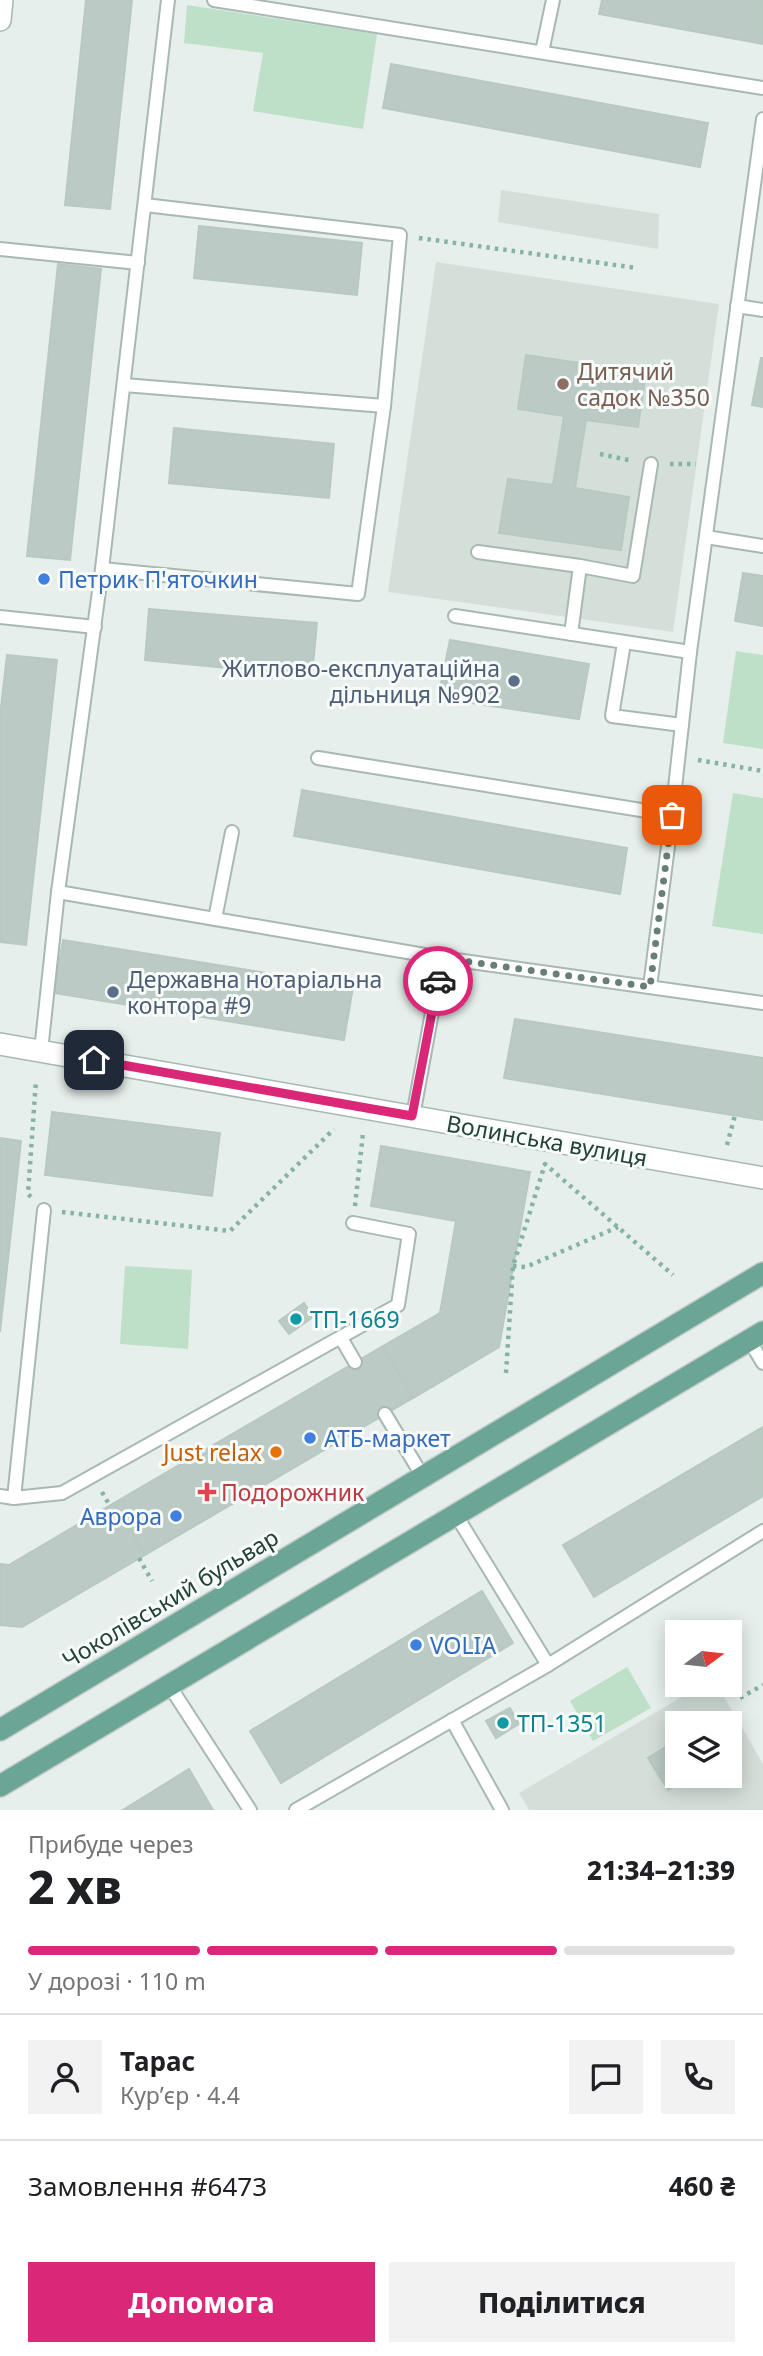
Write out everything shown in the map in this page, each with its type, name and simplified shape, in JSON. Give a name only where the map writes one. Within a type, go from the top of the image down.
[{"type":"main road","name":"Чоколівський бульвар","points":[[0,1730],[763,1273]]},
{"type":"main road","points":[[0,1786],[756,1336]]},
{"type":"street","points":[[0,20],[2,0]]},
{"type":"street","name":"Волинська вулиця","points":[[0,1044],[763,1178]]},
{"type":"lane","points":[[41,1051],[58,892],[95,627],[168,0]]},
{"type":"lane","points":[[214,0],[763,88]]},
{"type":"lane","points":[[542,52],[553,0]]},
{"type":"lane","points":[[650,987],[690,652],[763,119]]},
{"type":"lane","points":[[102,569],[358,594],[384,406],[400,235],[145,205]]},
{"type":"lane","points":[[0,249],[138,263]]},
{"type":"lane","points":[[737,306],[763,310]]},
{"type":"lane","points":[[124,385],[384,406]]},
{"type":"lane","points":[[478,552],[633,576],[651,464]]},
{"type":"lane","points":[[706,537],[763,546]]},
{"type":"lane","points":[[571,634],[580,566]]},
{"type":"lane","points":[[455,616],[690,652]]},
{"type":"lane","points":[[0,617],[95,627]]},
{"type":"lane","points":[[624,643],[612,716],[682,725]]},
{"type":"lane","points":[[318,758],[672,815]]},
{"type":"lane","points":[[215,919],[232,832]]},
{"type":"lane","points":[[58,892],[442,958],[763,1003]]},
{"type":"lane","points":[[412,1116],[442,958]]},
{"type":"lane","points":[[15,1498],[44,1210]]},
{"type":"lane","points":[[0,1496],[15,1498],[62,1493],[398,1306],[409,1234],[353,1223]]},
{"type":"lane","points":[[756,1336],[763,1363]]},
{"type":"lane","points":[[341,1338],[355,1362]]},
{"type":"lane","points":[[385,1414],[423,1477]]},
{"type":"lane","points":[[456,1515],[548,1665]]},
{"type":"lane","points":[[296,1810],[548,1665],[763,1531]]},
{"type":"lane","points":[[169,1685],[250,1810]]},
{"type":"lane","points":[[452,1720],[502,1810]]},
{"type":"path","points":[[400,235],[637,268]]},
{"type":"path","points":[[679,757],[763,771]]},
{"type":"path","points":[[36,1080],[28,1194],[44,1210],[230,1231],[334,1129]]},
{"type":"path","points":[[727,1145],[735,1115]]},
{"type":"path","points":[[353,1223],[363,1133]]},
{"type":"path","points":[[506,1373],[513,1266],[545,1164],[673,1275]]},
{"type":"path","points":[[513,1266],[526,1267],[618,1227]]},
{"type":"path","points":[[139,1558],[152,1581]]},
{"type":"path","points":[[742,1697],[763,1685]]},
{"type":"shaded area","points":[[501,190],[659,214],[658,249],[498,222]]},
{"type":"shaded area","name":"Дитячий садок №350","points":[[436,262],[719,304],[673,632],[388,592]]},
{"type":"shaded area","points":[[680,1698],[725,1698],[732,1711],[665,1711],[665,1788],[742,1788],[742,1728],[763,1764],[763,1810],[529,1810],[519,1793]]},
{"type":"green space","points":[[187,5],[377,34],[363,129],[253,111],[263,53],[184,43]]},
{"type":"green space","points":[[736,651],[763,655],[763,749],[723,743]]},
{"type":"green space","points":[[733,793],[763,798],[763,934],[712,926]]},
{"type":"green space","points":[[125,1266],[192,1270],[188,1349],[120,1344]]},
{"type":"green space","points":[[627,1667],[651,1708],[593,1741],[570,1701]]},
{"type":"building","points":[[86,0],[132,0],[110,209],[65,205]]},
{"type":"building","points":[[602,0],[763,0],[763,44],[599,14]]},
{"type":"building","points":[[391,64],[708,123],[700,167],[383,108]]},
{"type":"building","points":[[199,226],[362,243],[357,295],[194,278]]},
{"type":"building","points":[[58,264],[101,269],[70,560],[27,556]]},
{"type":"building","points":[[526,355],[646,373],[638,427],[586,420],[575,488],[629,497],[621,550],[499,533],[508,479],[553,485],[564,416],[518,409]]},
{"type":"building","points":[[763,358],[763,407],[752,405]]},
{"type":"building","points":[[174,428],[334,444],[329,498],[169,483]]},
{"type":"building","points":[[743,573],[763,576],[763,626],[735,621]]},
{"type":"building","points":[[149,609],[317,623],[312,676],[145,660]]},
{"type":"building","name":"Житлово-експлуатаційна дільниця №902","points":[[450,640],[589,664],[579,719],[438,698]]},
{"type":"building","points":[[7,655],[57,660],[26,945],[0,942],[0,716]]},
{"type":"building","points":[[302,790],[627,848],[620,894],[294,836]]},
{"type":"building","points":[[63,940],[353,987],[344,1040],[54,993]]},
{"type":"building","points":[[515,1019],[763,1058],[763,1120],[504,1078]]},
{"type":"building","points":[[52,1112],[220,1133],[212,1196],[45,1175]]},
{"type":"building","points":[[0,1138],[21,1141],[0,1332]]},
{"type":"building","points":[[381,1146],[530,1172],[499,1347],[413,1398],[383,1346],[440,1313],[456,1221],[371,1206]]},
{"type":"building","name":"ТП-1669","points":[[304,1303],[313,1317],[289,1334],[279,1321]]},
{"type":"building","points":[[383,1346],[413,1398],[145,1555],[114,1503]]},
{"type":"building","points":[[763,1427],[763,1496],[594,1597],[563,1545]]},
{"type":"building","points":[[114,1503],[145,1555],[22,1627],[0,1625],[0,1564],[9,1565]]},
{"type":"building","points":[[482,1591],[513,1643],[281,1783],[250,1731]]},
{"type":"building","name":"ТП-1351","points":[[510,1708],[519,1724],[496,1738],[486,1721]]},
{"type":"building","points":[[665,1747],[665,1785],[648,1758]]},
{"type":"building","points":[[189,1769],[213,1810],[123,1810]]},
{"type":"way so far","points":[[438,981],[442,958],[650,987],[672,815]]},
{"type":"place","name":"Дитячий садок №350","points":[[563,384]]},
{"type":"place","name":"Петрик П'яточкин","points":[[44,579]]},
{"type":"place","name":"Житлово-експлуатаційна дільниця №902","points":[[514,681]]},
{"type":"place","name":"Державна нотаріальна контора #9","points":[[113,992]]},
{"type":"place","name":"ТП-1669","points":[[296,1319]]},
{"type":"place","name":"АТБ-маркет","points":[[310,1438]]},
{"type":"place","name":"Just relax","points":[[276,1452]]},
{"type":"place","name":"Подорожник","points":[[207,1492]]},
{"type":"place","name":"Аврора","points":[[176,1516]]},
{"type":"place","name":"VOLIA","points":[[416,1645]]},
{"type":"place","name":"ТП-1351","points":[[503,1723]]},
{"type":"route","points":[[94,1060],[412,1116],[438,981]]}]
